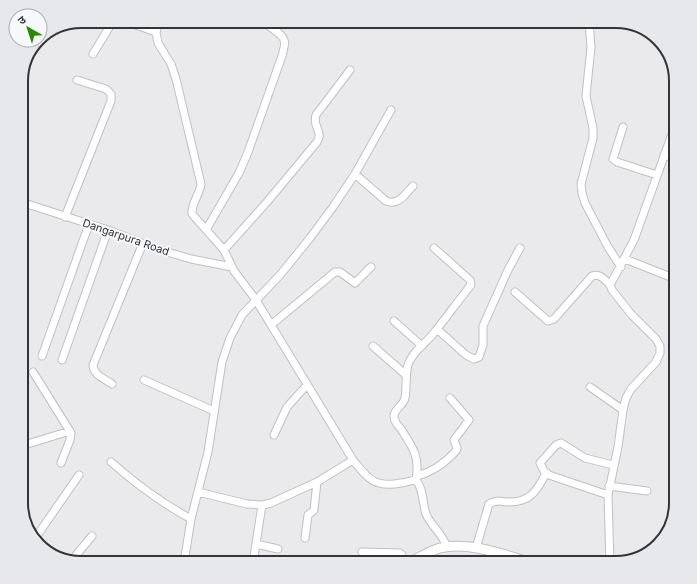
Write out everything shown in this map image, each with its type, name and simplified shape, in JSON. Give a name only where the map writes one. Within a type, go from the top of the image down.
[{"type":"street","points":[[93,54],[109,28]]},
{"type":"street","points":[[144,28],[156,32]]},
{"type":"street","points":[[157,28],[156,32],[158,43],[171,64],[176,79],[200,178],[201,190],[194,204],[192,214],[224,250],[232,266],[256,300],[353,460],[363,473],[376,483],[387,485],[416,478],[437,468],[456,451],[457,448],[454,440],[468,420],[450,398]]},
{"type":"street","points":[[206,230],[239,172],[248,152],[282,56],[284,40],[271,28]]},
{"type":"street","points":[[590,28],[591,46],[586,96],[593,128],[593,138],[581,184],[582,193],[585,203],[608,247],[621,267]]},
{"type":"street","points":[[224,250],[267,202],[317,142],[320,137],[314,121],[316,115],[350,70]]},
{"type":"street","points":[[65,217],[111,101],[111,94],[106,89],[78,80]]},
{"type":"street","points":[[185,556],[190,519],[208,452],[222,362],[230,338],[242,315],[280,275],[310,238],[355,174],[391,110]]},
{"type":"street","points":[[623,127],[613,159],[617,162],[657,175]]},
{"type":"street","points":[[610,285],[621,267],[634,240],[669,142]]},
{"type":"street","points":[[664,155],[669,157]]},
{"type":"street","points":[[355,174],[386,201],[392,203],[398,201],[413,186]]},
{"type":"street","name":"Dangarpura Road","points":[[28,204],[191,258],[232,266]]},
{"type":"street","points":[[42,356],[89,224]]},
{"type":"street","points":[[62,360],[108,230]]},
{"type":"street","points":[[112,384],[95,373],[93,365],[143,243]]},
{"type":"street","points":[[434,248],[470,280],[471,285],[437,329],[413,355],[406,375],[405,399],[394,413],[394,417],[417,457],[416,478],[422,491],[427,516],[439,532],[446,547]]},
{"type":"street","points":[[437,329],[466,355],[474,359],[478,357],[483,345],[483,326],[508,270],[520,248]]},
{"type":"street","points":[[625,259],[668,276]]},
{"type":"street","points":[[271,324],[335,272],[340,272],[355,283],[371,268]]},
{"type":"street","points":[[515,292],[548,321],[554,319],[592,276],[596,274],[599,275],[610,285],[612,290],[656,339],[660,346],[660,353],[656,362],[630,389],[623,410],[618,447],[613,465],[608,495],[610,556]]},
{"type":"street","points":[[394,320],[422,346]]},
{"type":"street","points":[[373,346],[406,375]]},
{"type":"street","points":[[33,372],[70,431],[70,440],[61,463]]},
{"type":"street","points":[[144,380],[214,411]]},
{"type":"street","points":[[274,435],[287,407],[307,385]]},
{"type":"street","points":[[590,387],[623,410]]},
{"type":"street","points":[[28,444],[70,431]]},
{"type":"street","points":[[608,495],[546,473],[540,466],[540,463],[556,445],[561,443],[585,458],[613,465]]},
{"type":"street","points":[[198,492],[247,504],[262,505],[271,503],[317,482],[353,460]]},
{"type":"street","points":[[111,462],[142,488],[190,519]]},
{"type":"street","points":[[476,548],[489,504],[492,501],[514,502],[530,497],[538,488],[546,473]]},
{"type":"street","points":[[38,533],[79,475]]},
{"type":"street","points":[[305,538],[308,516],[314,510],[317,482]]},
{"type":"street","points":[[609,486],[647,491]]},
{"type":"street","points":[[254,556],[262,505]]},
{"type":"street","points":[[75,556],[92,536]]},
{"type":"street","points":[[256,544],[278,549]]},
{"type":"street","points":[[422,556],[432,551],[446,547],[476,548],[505,556]]},
{"type":"street","points":[[362,552],[400,553],[402,556]]},
{"type":"street","points":[[490,556],[493,552]]}]
